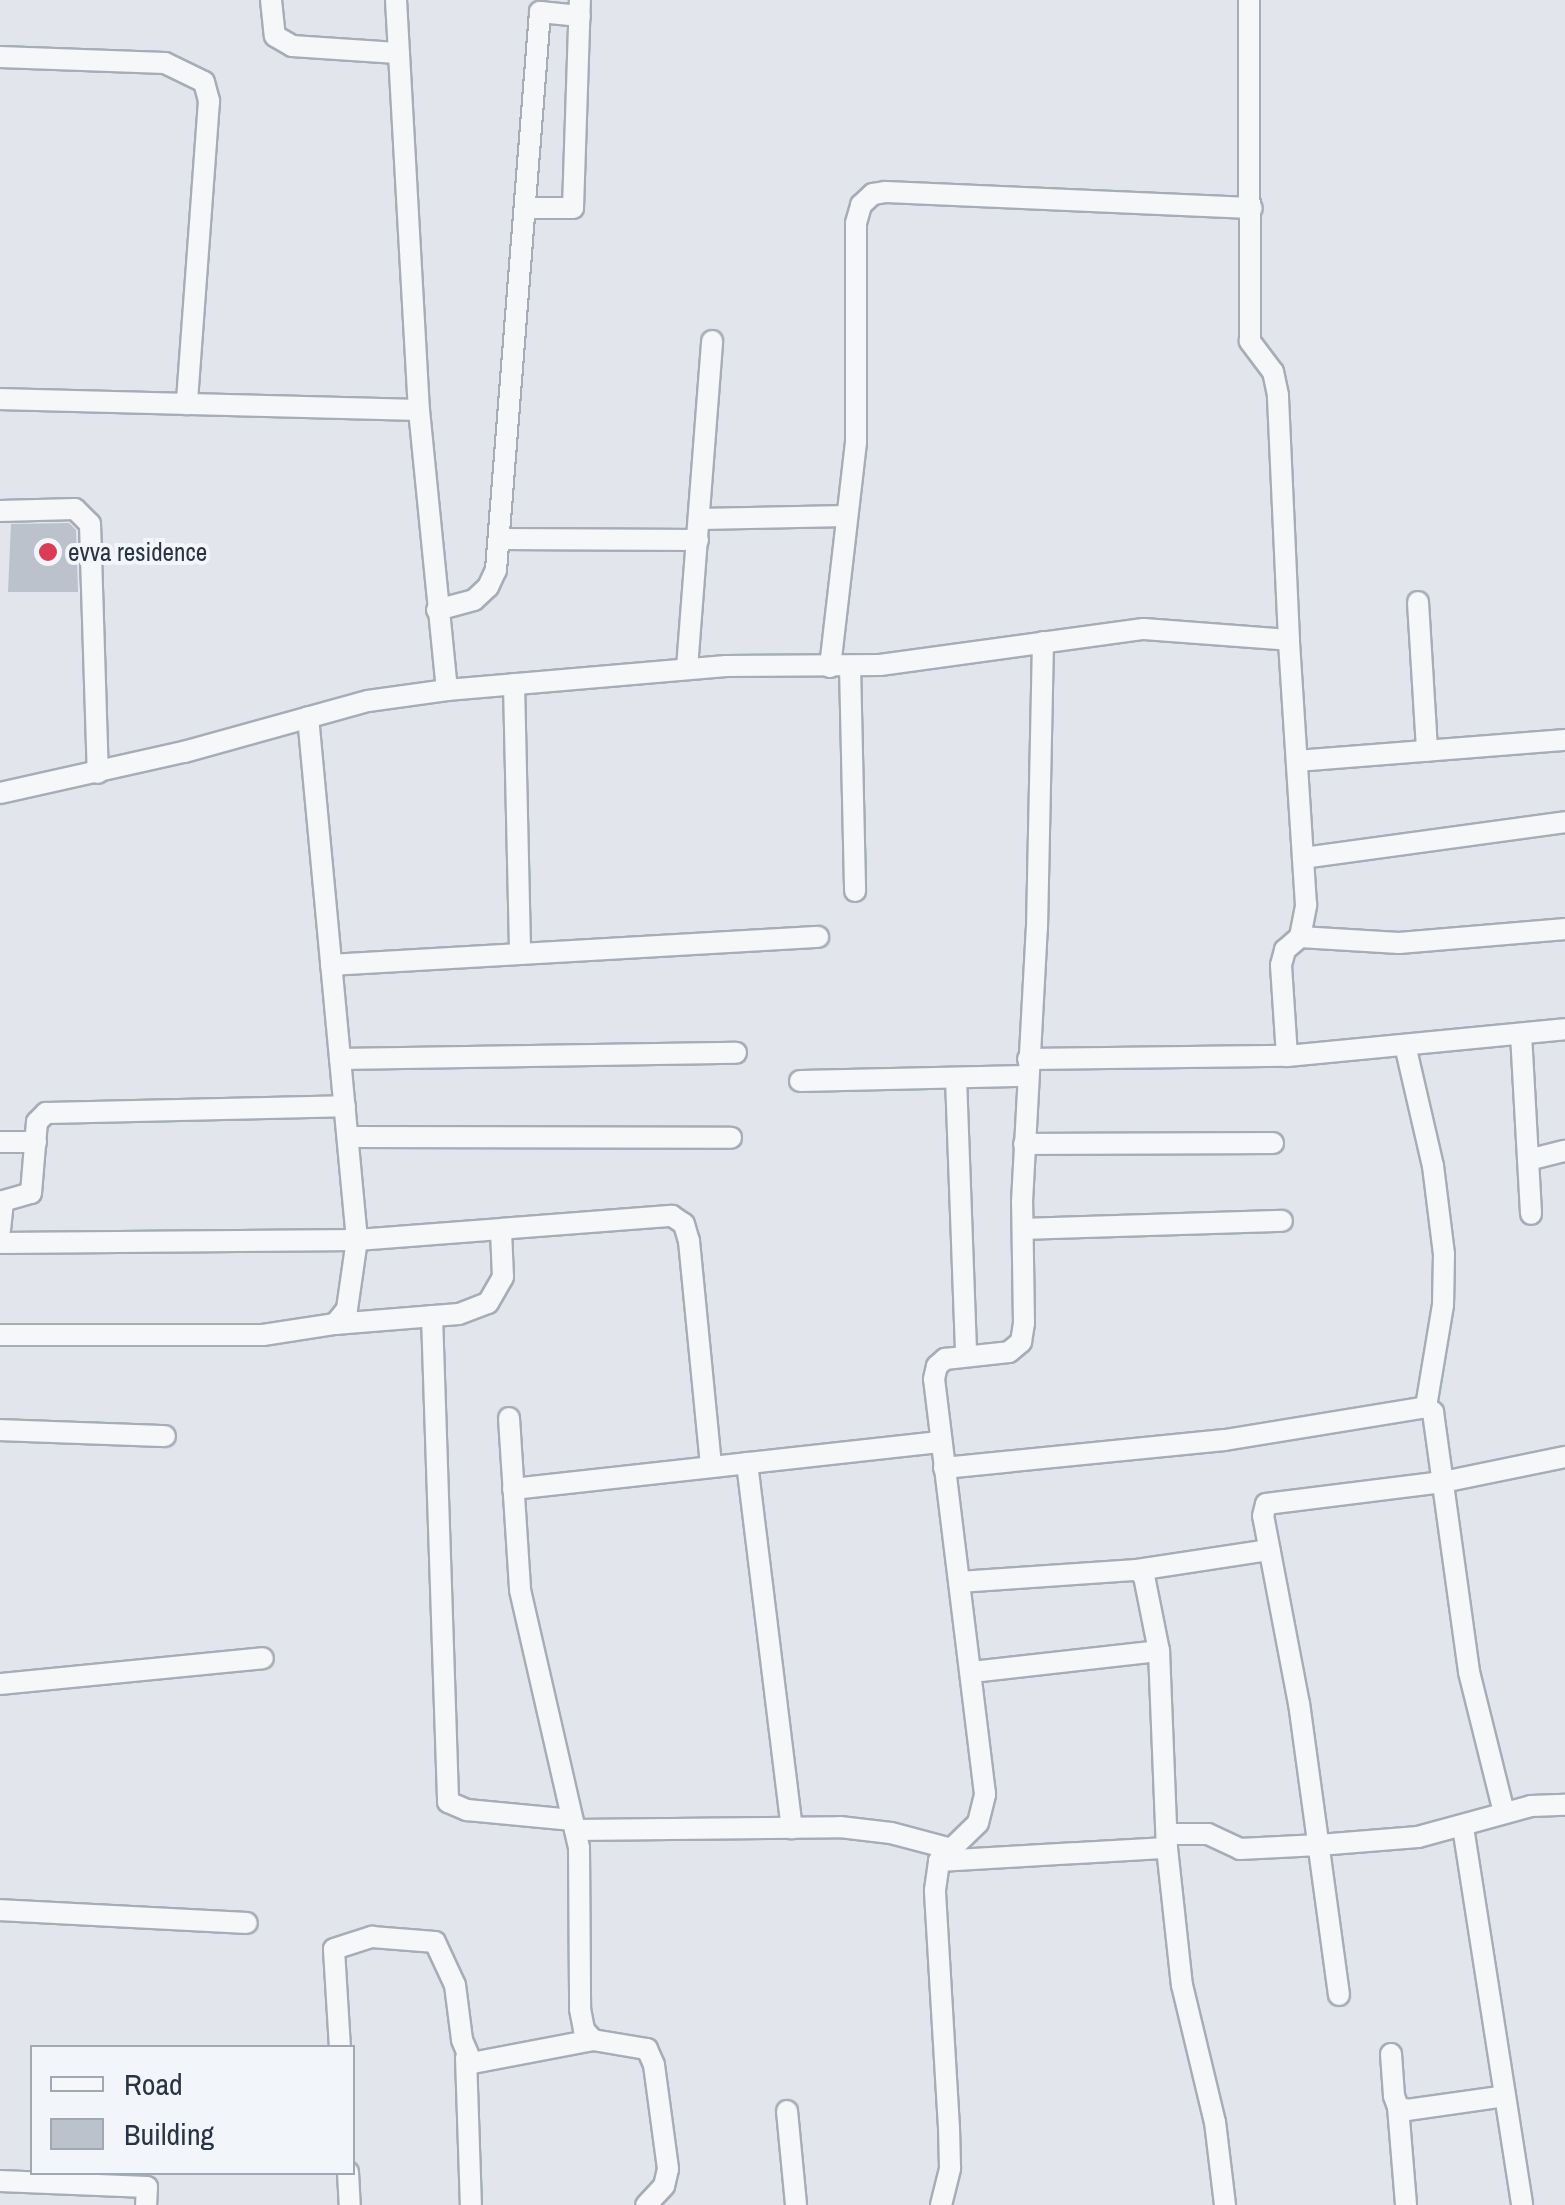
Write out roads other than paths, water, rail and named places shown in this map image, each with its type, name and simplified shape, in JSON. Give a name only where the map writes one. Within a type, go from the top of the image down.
[{"type":"street","points":[[271,0],[275,36],[292,46],[397,53]]},
{"type":"street","points":[[396,0],[419,410],[447,690]]},
{"type":"street","points":[[1249,0],[1250,340],[1273,372],[1278,395],[1306,905],[1300,937],[1286,950],[1280,965],[1287,1056]]},
{"type":"street","points":[[437,610],[474,600],[488,587],[501,539],[525,208],[540,12],[580,8],[573,208],[525,208]]},
{"type":"street","points":[[0,57],[165,63],[204,82],[209,101],[187,404]]},
{"type":"street","points":[[856,891],[840,667],[847,516],[856,442],[856,223],[861,205],[872,194],[1252,208]]},
{"type":"street","points":[[686,668],[712,341]]},
{"type":"street","points":[[0,398],[419,410]]},
{"type":"street","points":[[0,511],[75,509],[90,524],[98,773]]},
{"type":"street","points":[[501,539],[699,529],[847,516]]},
{"type":"street","points":[[1418,602],[1427,751]]},
{"type":"street","points":[[0,793],[98,773],[368,701],[447,690],[686,668],[840,667],[1144,629],[1289,640]]},
{"type":"street","points":[[941,2205],[950,2155],[935,1890],[945,1855],[984,1810],[972,1672],[941,1442],[937,1366],[946,1359],[1009,1352],[1022,1342],[1024,1144],[1037,928],[1042,642]]},
{"type":"street","points":[[514,684],[520,954]]},
{"type":"street","points":[[308,716],[358,1240],[347,1309],[335,1324]]},
{"type":"street","points":[[1296,761],[1565,740]]},
{"type":"street","points":[[1303,858],[1565,822]]},
{"type":"street","points":[[1300,937],[1399,944],[1565,929]]},
{"type":"street","points":[[332,965],[818,937]]},
{"type":"street","points":[[800,1081],[956,1078],[1028,1068],[1287,1056],[1565,1029]]},
{"type":"street","points":[[1521,1034],[1531,1214]]},
{"type":"street","points":[[1405,1045],[1433,1166],[1444,1254],[1443,1305],[1426,1408]]},
{"type":"street","points":[[340,1060],[736,1052]]},
{"type":"street","points":[[956,1078],[966,1356]]},
{"type":"street","points":[[0,1230],[3,1202],[31,1193],[39,1116],[46,1113],[345,1106]]},
{"type":"street","points":[[348,1137],[731,1138]]},
{"type":"street","points":[[0,1142],[36,1142]]},
{"type":"street","points":[[1024,1144],[1273,1143]]},
{"type":"street","points":[[1528,1160],[1565,1151]]},
{"type":"street","points":[[0,1242],[358,1240],[672,1216],[684,1224],[711,1467]]},
{"type":"street","points":[[1023,1229],[1282,1222]]},
{"type":"street","points":[[0,1335],[264,1335],[477,1309],[496,1293],[504,1277],[501,1231]]},
{"type":"street","points":[[432,1316],[448,1802],[467,1810],[574,1825],[864,1829],[945,1855],[1167,1841],[1208,1834],[1240,1850],[1319,1845],[1418,1837],[1463,1828],[1504,1812],[1565,1805]]},
{"type":"street","points":[[944,1468],[1225,1440],[1426,1408],[1433,1412],[1469,1672],[1504,1812]]},
{"type":"street","points":[[508,1418],[520,1590],[574,1825],[580,2009],[584,2030],[593,2040]]},
{"type":"street","points":[[0,1430],[165,1436]]},
{"type":"street","points":[[513,1489],[941,1442]]},
{"type":"street","points":[[1339,1995],[1300,1704],[1263,1516],[1266,1504],[1443,1482],[1565,1456]]},
{"type":"street","points":[[747,1463],[792,1828]]},
{"type":"street","points":[[959,1582],[1137,1570],[1270,1550]]},
{"type":"street","points":[[1137,1570],[1144,1576],[1159,1651],[1167,1841],[1182,1985],[1215,2122],[1225,2205]]},
{"type":"street","points":[[972,1672],[1159,1651]]},
{"type":"street","points":[[0,1684],[263,1658]]},
{"type":"street","points":[[1463,1828],[1522,2204]]},
{"type":"street","points":[[0,1910],[246,1924]]},
{"type":"street","points":[[340,2045],[334,1948],[372,1937],[434,1942],[455,1985],[466,2057],[471,2205]]},
{"type":"street","points":[[466,2057],[472,2063],[593,2040],[647,2048],[654,2065],[668,2169],[664,2186],[646,2205]]},
{"type":"street","points":[[1391,2054],[1406,2205]]},
{"type":"street","points":[[1398,2107],[1420,2109],[1505,2096]]},
{"type":"street","points":[[786,2111],[796,2205]]},
{"type":"street","points":[[348,2175],[350,2205]]},
{"type":"street","points":[[0,2182],[147,2187],[146,2205]]},
{"type":"place","name":"evva residence","points":[[48,552]]}]
